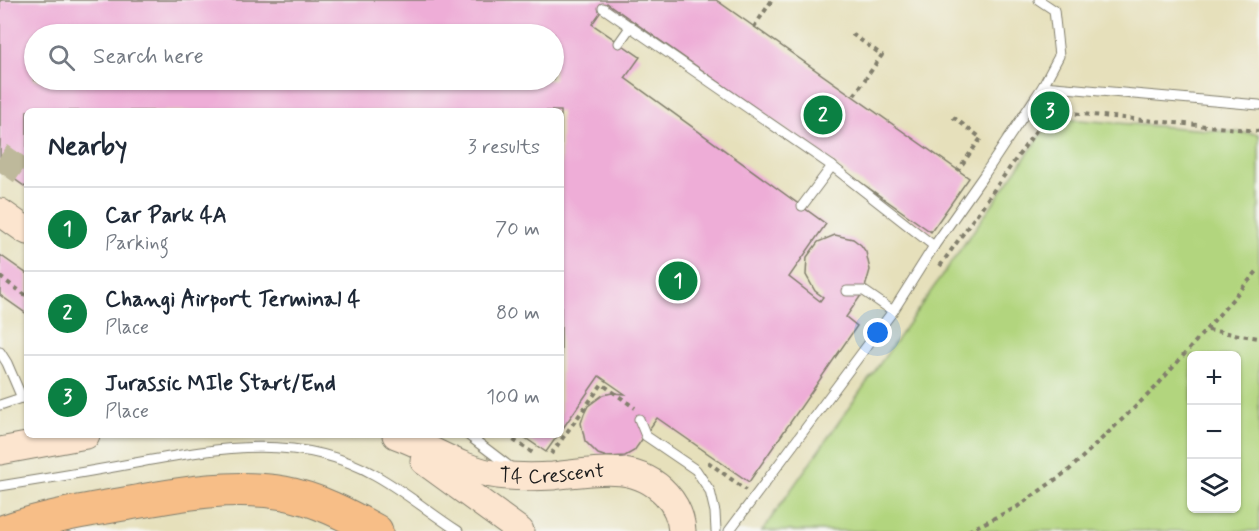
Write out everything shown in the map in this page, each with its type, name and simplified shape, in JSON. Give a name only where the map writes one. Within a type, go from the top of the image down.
[{"type":"highway","points":[[5,531],[57,515],[155,498],[232,489],[285,493],[347,515],[376,531]]},
{"type":"main road","points":[[0,212],[24,229]]},
{"type":"main road","points":[[0,451],[70,438]]},
{"type":"main road","points":[[393,438],[520,531]]},
{"type":"main road","name":"T4 Crescent","points":[[403,438],[478,471],[534,465],[552,476],[600,471],[636,474],[656,484],[674,503],[679,513],[682,531]]},
{"type":"lane","points":[[729,531],[894,311],[934,246],[1044,86],[1059,56],[1054,10],[1040,0]]},
{"type":"lane","points":[[603,8],[832,166],[934,246]]},
{"type":"lane","points":[[619,43],[631,26]]},
{"type":"lane","points":[[1044,86],[1259,105]]},
{"type":"lane","points":[[802,206],[832,166]]},
{"type":"lane","points":[[848,291],[864,291],[894,311]]},
{"type":"lane","points":[[0,352],[24,395]]},
{"type":"lane","points":[[0,405],[24,397]]},
{"type":"lane","points":[[640,415],[646,436],[696,470],[710,491],[715,512],[716,531]]},
{"type":"lane","points":[[475,438],[534,465]]},
{"type":"lane","points":[[0,486],[183,454],[260,446],[299,449],[338,459],[374,474],[458,531]]},
{"type":"path","points":[[754,27],[772,0]]},
{"type":"path","points":[[852,34],[882,56],[853,97]]},
{"type":"path","points":[[1050,111],[1259,131]]},
{"type":"path","points":[[952,117],[981,138],[958,170]]},
{"type":"path","points":[[968,531],[1017,507],[1069,470],[1154,389],[1259,269]]},
{"type":"path","points":[[0,277],[24,294]]},
{"type":"path","points":[[1207,330],[1259,338]]},
{"type":"path","points":[[564,429],[602,384],[640,415]]},
{"type":"path","points":[[509,438],[534,465],[557,438]]},
{"type":"green space","points":[[1053,118],[1259,134],[1259,531],[762,531]]},
{"type":"building","points":[[0,0],[716,0],[969,178],[931,232],[607,3],[592,24],[640,57],[625,78],[826,224],[789,277],[820,301],[823,297],[815,291],[806,275],[807,257],[818,242],[835,235],[853,239],[866,252],[870,270],[864,291],[846,317],[857,326],[749,482],[657,418],[634,451],[625,456],[607,457],[598,454],[585,441],[581,423],[584,414],[588,406],[603,395],[625,394],[599,376],[564,427],[564,108],[24,108],[24,186],[0,169]]},
{"type":"building","points":[[0,255],[24,272],[24,312],[0,295]]},
{"type":"building","points":[[525,438],[556,438],[546,452]]},
{"type":"tunnel","points":[[0,156],[24,173]]},
{"type":"place","name":"Jurassic MIle Start/End","points":[[1050,111]]},
{"type":"place","name":"Changi Airport Terminal 4","points":[[823,115]]},
{"type":"place","name":"Car Park 4A","points":[[678,281]]}]
